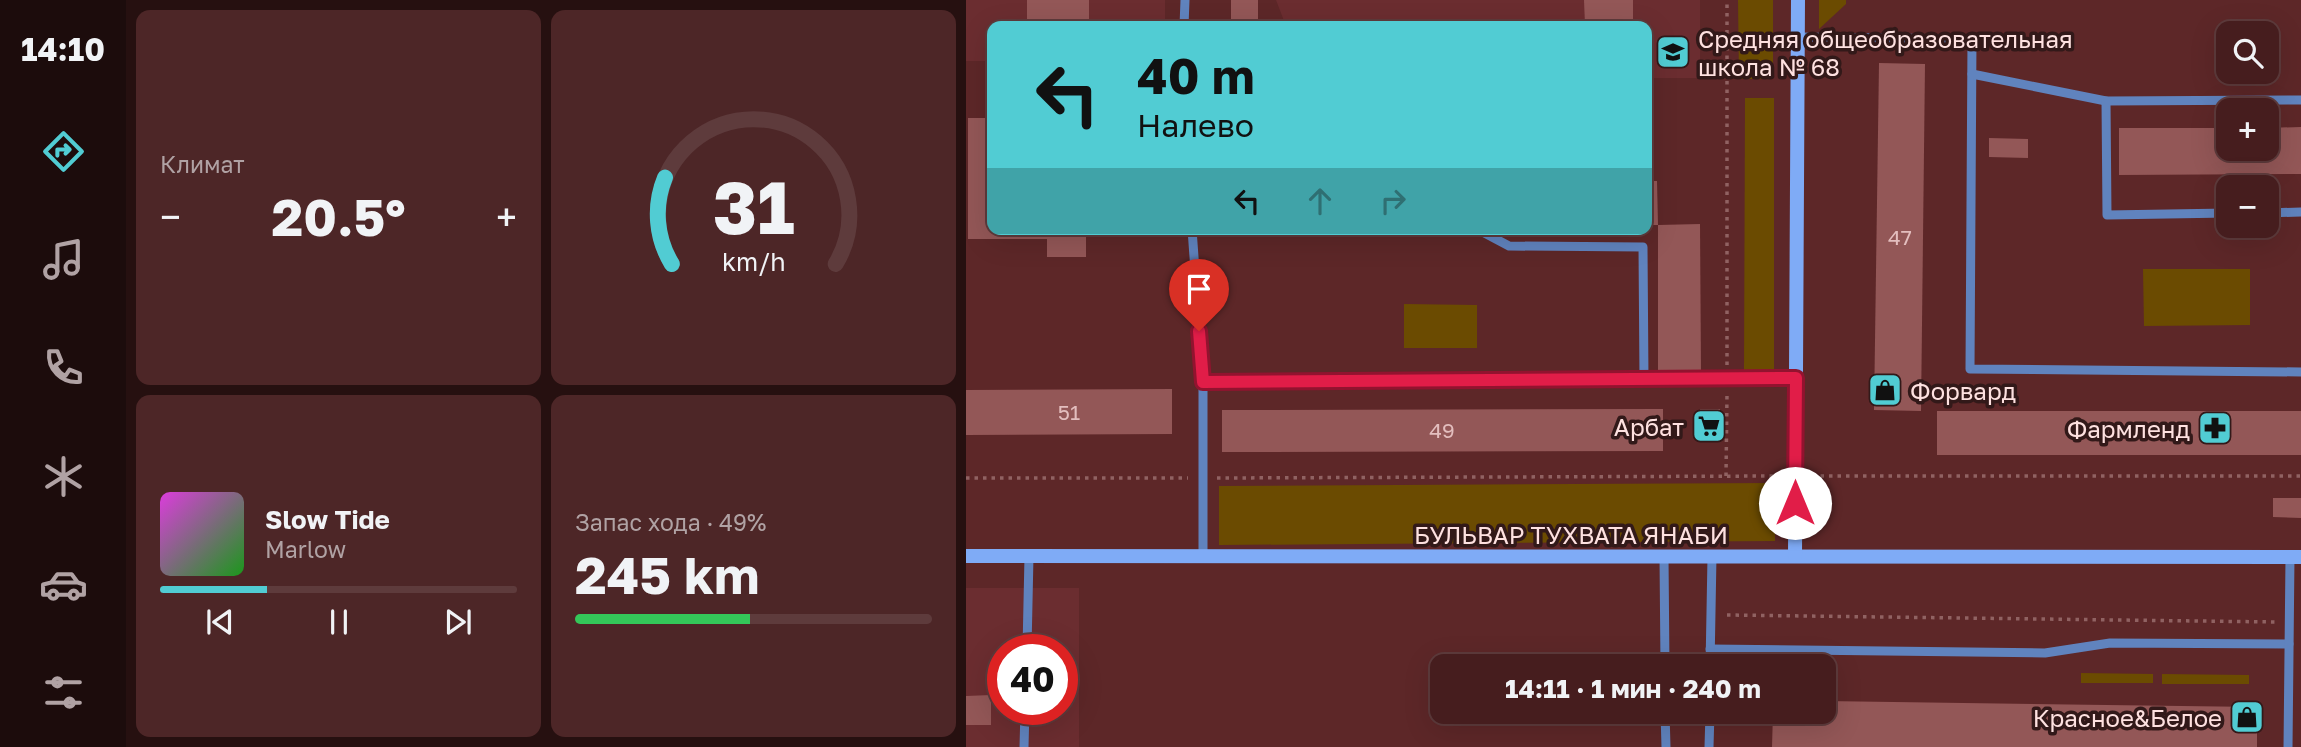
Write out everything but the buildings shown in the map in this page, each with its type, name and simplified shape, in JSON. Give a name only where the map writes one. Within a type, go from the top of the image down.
[{"type":"street","points":[[1795,556],[1798,0]]},
{"type":"street","name":"БУЛЬВАР ТУХВАТА ЯНАБИ","points":[[966,556],[2296,557]]},
{"type":"lane","points":[[1184,21],[1185,0]]},
{"type":"lane","points":[[1798,37],[1972,39],[1970,369],[2301,372]]},
{"type":"lane","points":[[1972,74],[2106,101],[2301,100]]},
{"type":"lane","points":[[2106,101],[2107,215],[2216,213]]},
{"type":"lane","points":[[2279,213],[2301,212]]},
{"type":"lane","points":[[1192,235],[1203,382],[1203,556]]},
{"type":"lane","points":[[1488,235],[1509,246],[1643,247],[1644,379]]},
{"type":"lane","points":[[1203,382],[1796,378]]},
{"type":"lane","points":[[1027,634],[1028,556]]},
{"type":"lane","points":[[1664,556],[1665,654]]},
{"type":"lane","points":[[1710,654],[1712,556]]},
{"type":"lane","points":[[2288,747],[2289,622],[2296,557]]},
{"type":"lane","points":[[1710,649],[2045,653],[2109,643],[2289,644]]},
{"type":"lane","points":[[1665,724],[1666,747]]},
{"type":"lane","points":[[1709,747],[1710,724]]},
{"type":"lane","points":[[1024,747],[1025,725]]},
{"type":"path","points":[[1726,477],[1727,0]]},
{"type":"path","points":[[966,478],[2301,476]]},
{"type":"path","points":[[1711,615],[2289,622]]},
{"type":"shaded area","points":[[966,0],[1165,0],[1165,21],[987,21],[987,61],[966,61]]},
{"type":"shaded area","name":"Средняя общеобразовательная школа № 68","points":[[1276,0],[1700,0],[1700,78],[1652,78],[1652,21],[1284,21]]},
{"type":"shaded area","points":[[1738,0],[1773,0],[1773,79],[1739,79]]},
{"type":"shaded area","points":[[1819,0],[1846,0],[1846,4],[1819,29]]},
{"type":"shaded area","points":[[1745,98],[1774,98],[1774,373],[1744,373]]},
{"type":"shaded area","points":[[2143,269],[2250,269],[2250,325],[2144,326]]},
{"type":"shaded area","points":[[1404,304],[1477,305],[1477,348],[1404,348]]},
{"type":"shaded area","points":[[1775,483],[1775,541],[1219,545],[1219,486]]},
{"type":"shaded area","points":[[966,588],[1079,588],[1079,747],[966,747]]},
{"type":"shaded area","points":[[2081,673],[2153,674],[2153,683],[2081,683]]},
{"type":"shaded area","points":[[2162,674],[2249,675],[2249,684],[2162,684]]},
{"type":"place","name":"Средняя общеобразовательная школа № 68","points":[[1673,52]]},
{"type":"place","name":"Форвард","points":[[1885,390]]},
{"type":"place","name":"Арбат","points":[[1709,426]]},
{"type":"place","name":"Фармленд","points":[[2215,428]]},
{"type":"place","name":"Красное&Белое","points":[[2247,717]]},
{"type":"route","points":[[1199,331],[1203,382],[1796,378],[1795,503]]}]
